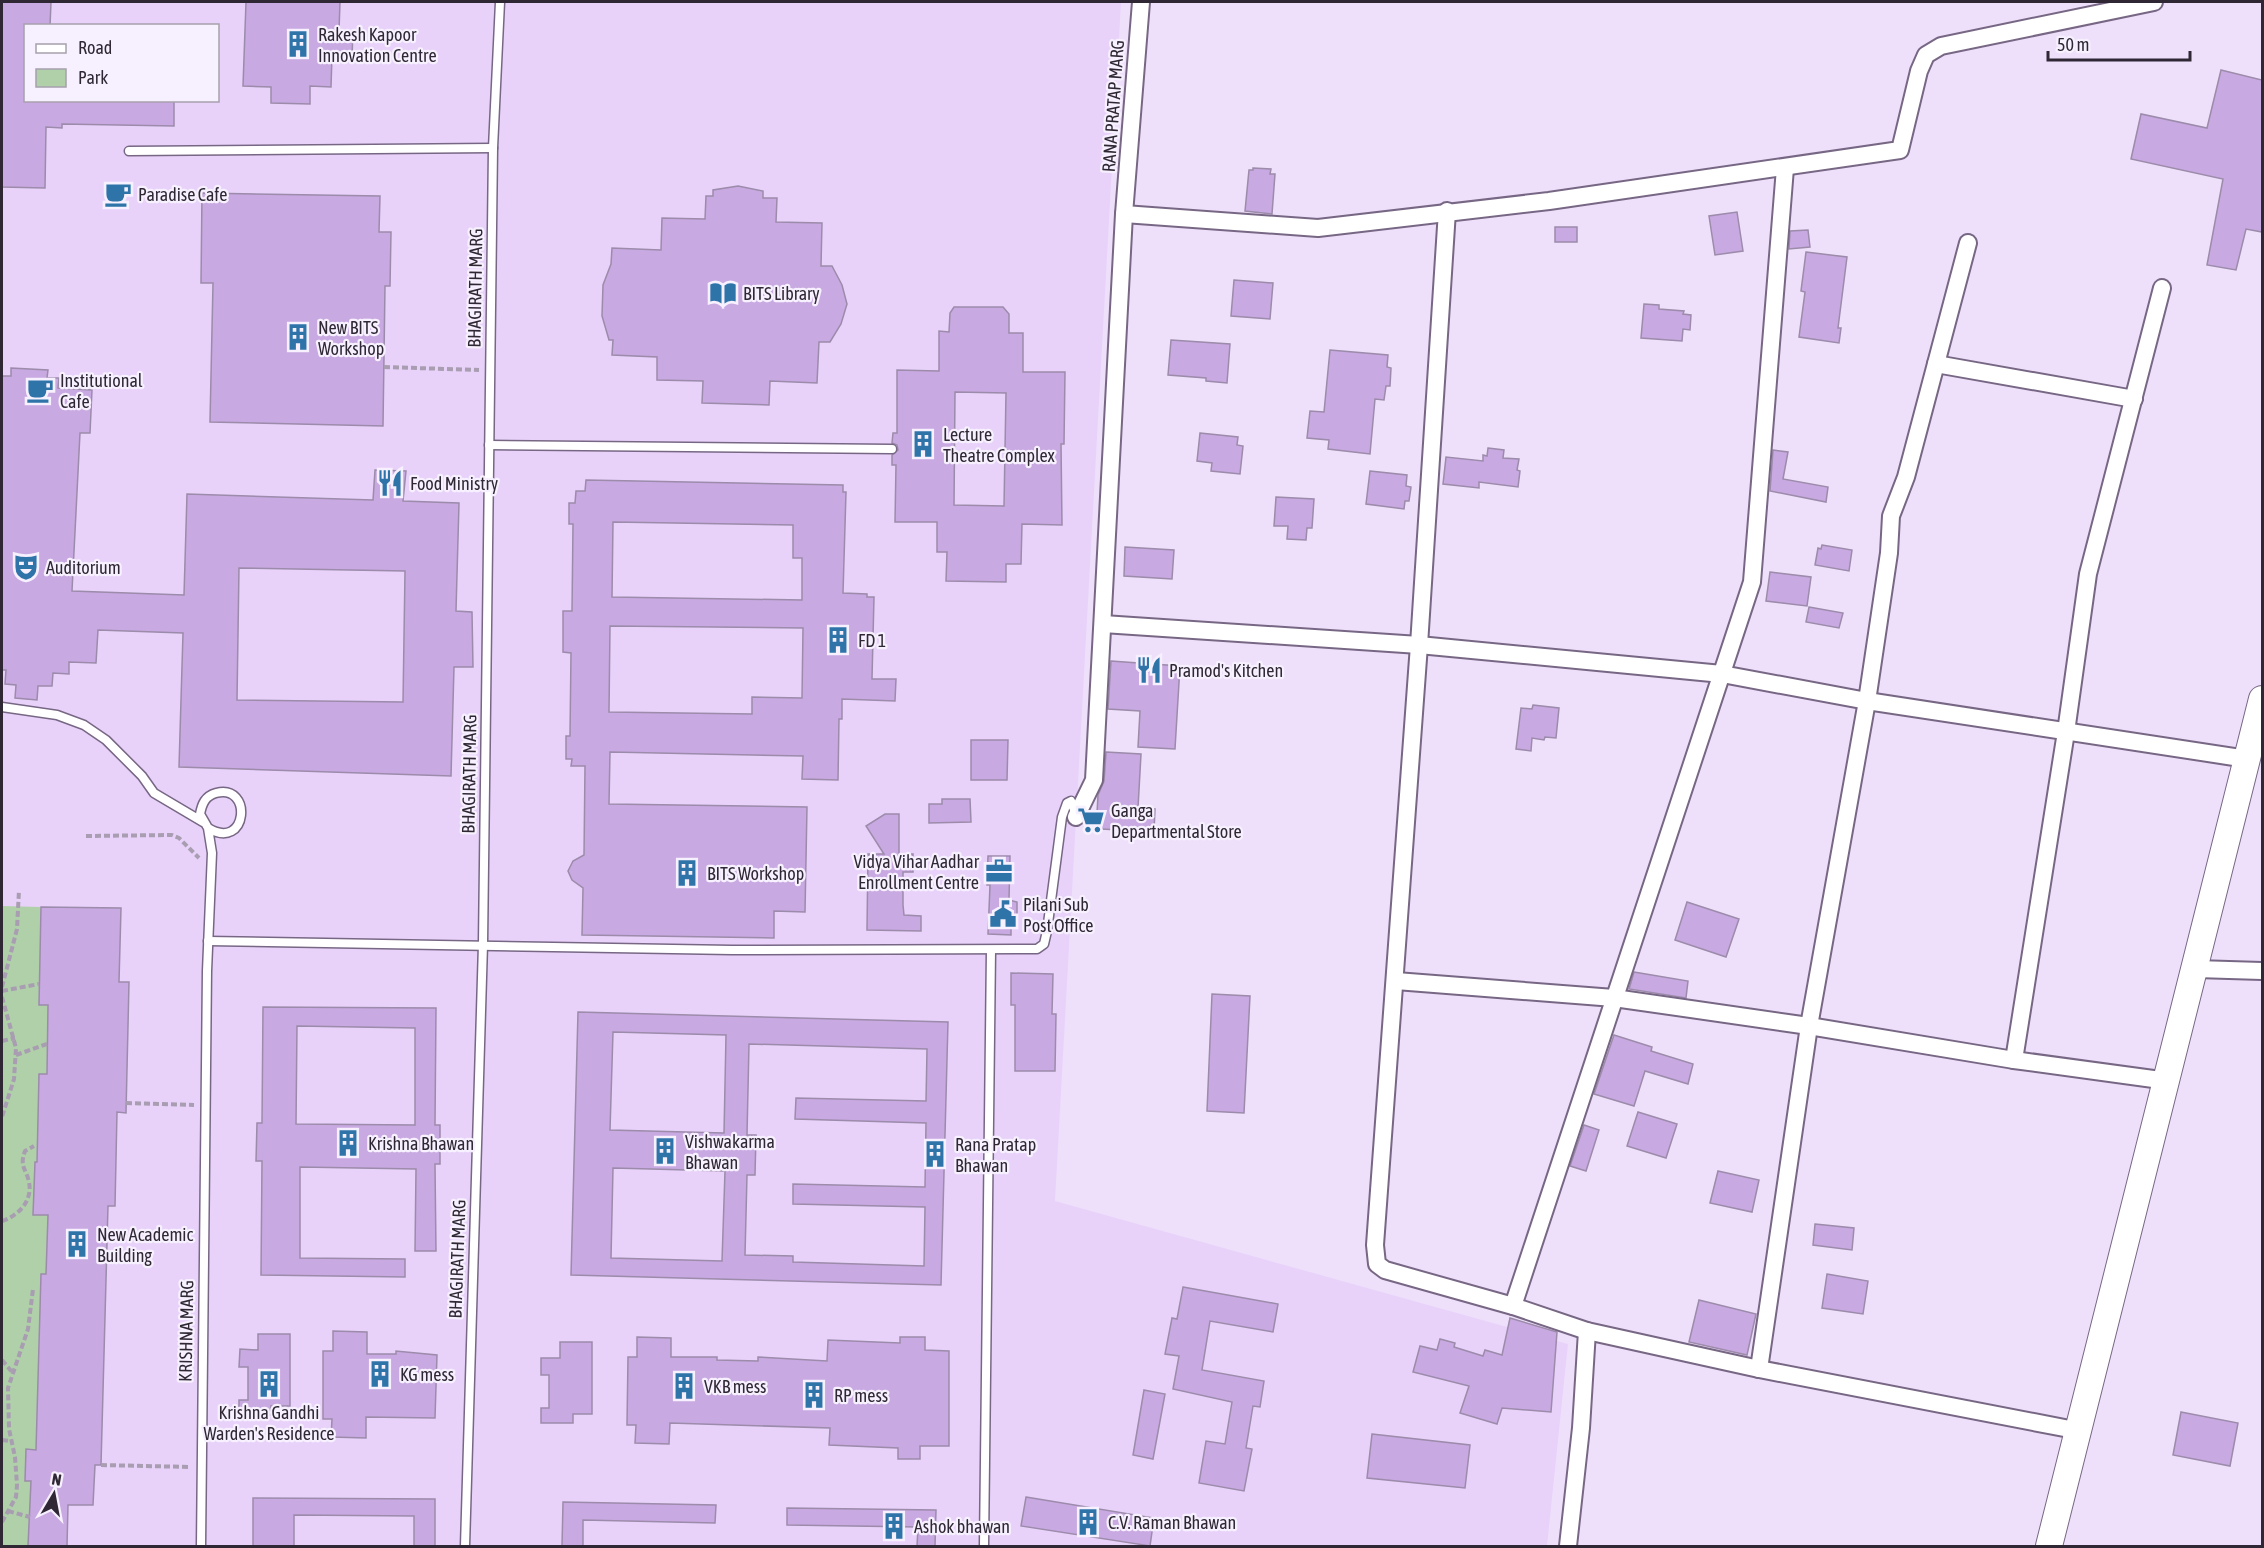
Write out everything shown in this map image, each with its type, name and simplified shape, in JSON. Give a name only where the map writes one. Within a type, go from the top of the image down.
[{"type":"main road","points":[[2049,1546],[2168,1081],[2262,699]]},
{"type":"street","name":"RANA PRATAP MARG","points":[[1076,817],[1094,780],[1124,214],[1141,2]]},
{"type":"street","points":[[1124,214],[1318,228],[1549,201],[1900,150],[1919,71],[1926,55],[1941,46],[2154,2]]},
{"type":"street","points":[[1513,1306],[1752,582],[1785,168]]},
{"type":"street","points":[[1447,212],[1396,981],[1375,1245],[1377,1264],[1385,1270],[1513,1306],[1587,1331],[1759,1369],[2079,1431]]},
{"type":"street","points":[[1759,1369],[1809,1026],[1867,701],[1889,553],[1891,516],[1906,477],[1968,243]]},
{"type":"street","points":[[2014,1060],[2066,732],[2088,574],[2162,288]]},
{"type":"street","points":[[1936,364],[2134,399]]},
{"type":"street","points":[[1103,624],[1419,645],[1722,674],[1867,701],[2247,759]]},
{"type":"street","points":[[2196,969],[2262,971]]},
{"type":"street","points":[[1396,981],[1614,998],[1809,1026],[2014,1060],[2168,1081]]},
{"type":"street","points":[[1568,1546],[1581,1428],[1587,1331]]},
{"type":"lane","name":"BHAGIRATH MARG","points":[[465,1546],[483,944],[493,148],[500,2]]},
{"type":"lane","points":[[129,152],[493,148]]},
{"type":"lane","points":[[489,445],[892,449]]},
{"type":"lane","points":[[2,707],[57,715],[84,725],[106,740],[142,776],[154,792],[215,833],[231,831],[237,826],[241,819],[240,803],[228,793],[212,794],[201,806],[200,814],[205,825]]},
{"type":"lane","points":[[208,941],[732,950],[1037,949],[1044,944],[1062,817],[1067,803],[1071,801],[1076,817]]},
{"type":"lane","name":"KRISHNA MARG","points":[[201,1546],[207,971],[212,853],[205,825]]},
{"type":"lane","points":[[984,1546],[991,950]]},
{"type":"path","points":[[384,368],[490,370]]},
{"type":"path","points":[[86,836],[172,835],[201,860],[211,881]]},
{"type":"path","points":[[19,890],[16,929],[2,989],[39,984]]},
{"type":"path","points":[[2,997],[4,1010],[15,1038],[16,1055],[14,1079],[2,1117]]},
{"type":"path","points":[[2,1041],[15,1038]]},
{"type":"path","points":[[16,1055],[47,1044]]},
{"type":"path","points":[[126,1103],[205,1106]]},
{"type":"path","points":[[2,1221],[12,1218],[29,1197],[29,1180],[22,1163],[25,1151],[34,1146]]},
{"type":"path","points":[[2,1522],[16,1497],[17,1485],[8,1422],[8,1397],[12,1372],[28,1329],[33,1289]]},
{"type":"path","points":[[2,1360],[12,1372]]},
{"type":"path","points":[[2,1396],[8,1397]]},
{"type":"path","points":[[2,1440],[11,1441]]},
{"type":"path","points":[[101,1465],[201,1467]]},
{"type":"path","points":[[8,1511],[30,1517]]},
{"type":"shaded area","points":[[2,2],[1121,2],[1055,1201],[1568,1344],[1547,1546],[2,1546]]},
{"type":"green space","points":[[2,906],[41,907],[39,1005],[48,1005],[47,1074],[39,1074],[44,1162],[35,1162],[33,1214],[48,1215],[46,1274],[41,1274],[36,1450],[26,1450],[25,1480],[31,1481],[29,1546],[2,1546]]},
{"type":"building","points":[[2,2],[51,2],[50,24],[24,24],[24,102],[174,102],[174,126],[62,124],[62,128],[46,127],[45,188],[2,187]]},
{"type":"building","name":"Rakesh Kapoor Innovation Centre","points":[[246,2],[340,2],[339,31],[353,31],[352,57],[332,56],[331,87],[310,86],[310,104],[271,103],[271,87],[243,86]]},
{"type":"building","points":[[2221,70],[2262,80],[2262,232],[2246,229],[2236,270],[2207,265],[2223,179],[2131,159],[2141,114],[2207,128]]},
{"type":"building","points":[[1253,168],[1271,169],[1270,174],[1275,174],[1272,214],[1245,211],[1249,170]]},
{"type":"building","name":"BITS Library","points":[[738,186],[763,191],[763,198],[777,198],[776,222],[822,223],[821,266],[832,266],[842,285],[847,304],[841,324],[830,342],[819,342],[817,383],[770,381],[769,405],[702,403],[703,381],[657,380],[657,357],[612,355],[613,340],[609,340],[602,316],[603,285],[611,264],[612,248],[661,250],[662,218],[705,219],[706,196],[713,196],[713,190]]},
{"type":"building","points":[[202,193],[380,196],[379,232],[391,232],[390,286],[385,286],[383,426],[210,422],[213,283],[201,283]]},
{"type":"building","points":[[1737,212],[1743,251],[1715,255],[1709,216]]},
{"type":"building","points":[[1555,227],[1577,227],[1577,242],[1555,242]]},
{"type":"building","points":[[1808,230],[1810,247],[1789,249],[1790,231]]},
{"type":"building","points":[[1806,252],[1847,257],[1838,328],[1841,328],[1839,343],[1799,337],[1805,292],[1801,291]]},
{"type":"building","points":[[1234,280],[1273,283],[1270,319],[1231,316]]},
{"type":"building","points":[[1644,304],[1659,305],[1659,309],[1684,311],[1683,314],[1691,315],[1690,330],[1683,329],[1682,341],[1641,338]]},
{"type":"building","name":"Lecture Theatre Complex","points":[[954,307],[1003,307],[1009,314],[1009,333],[1023,333],[1023,372],[1065,372],[1064,444],[1061,444],[1062,525],[1022,524],[1021,564],[1006,564],[1006,582],[946,581],[947,552],[937,552],[937,522],[895,522],[896,465],[892,465],[892,455],[898,450],[897,445],[892,443],[893,433],[897,433],[897,370],[939,371],[939,331],[949,332],[950,313]],"holes":[[[955,392],[1006,393],[1004,506],[954,505]]]},
{"type":"building","points":[[1171,340],[1230,344],[1227,383],[1206,381],[1206,378],[1168,375]]},
{"type":"building","points":[[1330,350],[1388,355],[1387,367],[1391,368],[1390,386],[1386,386],[1384,400],[1375,399],[1370,454],[1328,449],[1329,440],[1307,438],[1310,411],[1324,412]]},
{"type":"building","points":[[11,368],[48,370],[47,378],[59,378],[58,388],[92,390],[90,433],[80,433],[72,591],[184,595],[187,494],[373,500],[375,470],[406,471],[403,501],[459,503],[456,611],[472,612],[473,667],[454,667],[451,776],[179,767],[183,633],[98,630],[96,663],[69,662],[69,674],[53,673],[52,686],[38,686],[37,700],[15,698],[16,685],[5,684],[6,670],[2,670],[2,376],[11,376]],"holes":[[[239,568],[405,571],[403,702],[237,700]]]},
{"type":"building","points":[[1200,433],[1238,437],[1237,445],[1243,446],[1240,474],[1211,471],[1212,463],[1197,461]]},
{"type":"building","points":[[1488,448],[1504,450],[1503,458],[1519,459],[1518,487],[1479,482],[1479,488],[1443,484],[1446,457],[1483,461],[1483,455],[1487,456]]},
{"type":"building","points":[[1773,450],[1788,452],[1783,479],[1828,487],[1826,502],[1770,491]]},
{"type":"building","points":[[1370,471],[1407,475],[1406,486],[1411,487],[1409,501],[1405,501],[1404,509],[1366,504]]},
{"type":"building","name":"FD 1","points":[[586,480],[843,485],[843,492],[846,492],[843,593],[867,594],[867,597],[874,597],[872,679],[896,679],[895,701],[842,699],[842,719],[839,719],[838,780],[802,779],[803,756],[610,752],[609,804],[807,807],[805,912],[774,911],[774,938],[582,935],[583,888],[572,880],[568,871],[573,861],[584,855],[585,766],[571,766],[572,759],[566,759],[566,736],[570,736],[571,653],[563,652],[563,611],[572,611],[573,524],[569,524],[569,503],[575,503],[576,491],[585,491]],"holes":[[[613,522],[793,525],[793,558],[802,558],[802,600],[612,597]],[[610,626],[803,628],[802,698],[752,697],[752,714],[609,712]]]},
{"type":"building","points":[[1276,497],[1314,499],[1312,528],[1307,528],[1306,540],[1287,539],[1288,526],[1274,526]]},
{"type":"building","points":[[1822,545],[1852,550],[1849,571],[1815,565],[1818,548],[1821,549]]},
{"type":"building","points":[[1125,547],[1174,550],[1172,579],[1124,576]]},
{"type":"building","points":[[1770,572],[1811,577],[1807,606],[1766,601]]},
{"type":"building","points":[[1809,607],[1843,613],[1839,628],[1806,622]]},
{"type":"building","points":[[1111,661],[1180,666],[1175,749],[1138,747],[1140,711],[1108,709]]},
{"type":"building","points":[[1533,705],[1559,708],[1556,738],[1545,737],[1544,740],[1532,738],[1531,751],[1516,749],[1521,708],[1532,709]]},
{"type":"building","points":[[971,740],[1008,740],[1007,780],[971,780]]},
{"type":"building","points":[[1106,752],[1141,754],[1138,808],[1155,809],[1154,832],[1084,828],[1090,813],[1097,813],[1098,795],[1104,781]]},
{"type":"building","points":[[942,799],[970,799],[971,822],[929,823],[929,804],[942,804]]},
{"type":"building","points":[[885,814],[899,814],[899,854],[913,854],[913,872],[903,872],[904,915],[921,916],[921,931],[867,930],[868,854],[884,854],[866,826]]},
{"type":"building","points":[[988,856],[1010,856],[1009,900],[1017,902],[1017,925],[1011,925],[1011,935],[988,934],[990,885],[987,885]]},
{"type":"building","points":[[1687,902],[1739,919],[1726,957],[1675,940]]},
{"type":"building","name":"New Academic Building","points":[[41,907],[121,908],[119,982],[129,982],[126,1113],[117,1112],[115,1206],[108,1206],[101,1465],[95,1465],[93,1505],[68,1505],[67,1546],[28,1546],[31,1481],[25,1481],[26,1449],[36,1450],[41,1274],[46,1274],[48,1215],[33,1215],[39,1074],[47,1074],[48,1005],[39,1005]]},
{"type":"building","points":[[1634,972],[1688,981],[1686,998],[1629,989]]},
{"type":"building","points":[[1011,973],[1053,974],[1052,1014],[1056,1014],[1055,1071],[1015,1071],[1015,1005],[1011,1005]]},
{"type":"building","points":[[1212,994],[1250,996],[1244,1113],[1207,1111]]},
{"type":"building","name":"Krishna Bhawan","points":[[263,1007],[436,1008],[435,1125],[440,1125],[440,1164],[435,1164],[436,1251],[415,1251],[416,1169],[300,1167],[300,1258],[405,1259],[405,1277],[261,1275],[262,1161],[256,1161],[257,1123],[262,1123]],"holes":[[[297,1026],[415,1028],[415,1125],[296,1124]]]},
{"type":"building","points":[[578,1012],[948,1022],[941,1285],[571,1275]],"holes":[[[613,1032],[726,1035],[724,1133],[610,1130]],[[749,1044],[927,1049],[926,1101],[796,1098],[795,1119],[926,1123],[925,1187],[793,1184],[793,1204],[925,1207],[924,1266],[793,1262],[793,1256],[745,1255],[747,1175],[755,1175],[756,1135],[747,1135]],[[613,1168],[725,1171],[722,1261],[611,1258]]]},
{"type":"building","points":[[1614,1035],[1652,1047],[1651,1051],[1693,1064],[1688,1084],[1645,1071],[1634,1106],[1594,1094]]},
{"type":"building","points":[[1638,1112],[1677,1124],[1666,1158],[1627,1146]]},
{"type":"building","points":[[1584,1125],[1599,1130],[1586,1171],[1570,1166]]},
{"type":"building","points":[[1718,1171],[1759,1180],[1752,1212],[1710,1203]]},
{"type":"building","points":[[1815,1224],[1854,1228],[1852,1250],[1813,1245]]},
{"type":"building","points":[[1827,1274],[1868,1281],[1863,1314],[1822,1308]]},
{"type":"building","points":[[1183,1287],[1278,1304],[1273,1332],[1210,1321],[1202,1370],[1264,1381],[1260,1407],[1253,1406],[1246,1448],[1252,1449],[1244,1491],[1199,1483],[1206,1441],[1225,1444],[1232,1402],[1173,1389],[1179,1356],[1165,1354],[1172,1318],[1177,1319]]},
{"type":"building","points":[[1699,1300],[1756,1314],[1747,1355],[1689,1342]]},
{"type":"building","points":[[1510,1318],[1557,1332],[1551,1412],[1502,1408],[1497,1424],[1460,1413],[1469,1386],[1413,1372],[1420,1346],[1437,1350],[1440,1339],[1455,1343],[1454,1347],[1483,1356],[1485,1350],[1502,1355]]},
{"type":"building","name":"KG mess","points":[[333,1331],[367,1332],[367,1354],[396,1354],[396,1351],[437,1355],[435,1418],[366,1417],[366,1438],[331,1437],[332,1419],[323,1419],[323,1351],[333,1351]]},
{"type":"building","name":"Krishna Gandhi Warden's Residence","points":[[258,1334],[290,1334],[290,1406],[271,1406],[271,1415],[239,1415],[239,1400],[248,1400],[248,1367],[239,1367],[240,1349],[258,1350]]},
{"type":"building","points":[[637,1337],[671,1338],[671,1357],[717,1357],[717,1360],[758,1361],[758,1357],[827,1361],[828,1340],[900,1343],[900,1337],[925,1337],[925,1350],[949,1351],[949,1446],[920,1446],[920,1459],[898,1459],[898,1448],[829,1445],[830,1428],[670,1423],[669,1444],[635,1443],[636,1425],[627,1425],[628,1357],[637,1357]]},
{"type":"building","points":[[560,1342],[592,1342],[592,1414],[573,1414],[573,1423],[541,1423],[541,1408],[549,1408],[549,1375],[541,1375],[541,1358],[560,1358]]},
{"type":"building","points":[[1144,1390],[1165,1394],[1153,1459],[1133,1455]]},
{"type":"building","points":[[2181,1412],[2238,1423],[2230,1466],[2173,1455]]},
{"type":"building","points":[[1372,1434],[1470,1445],[1465,1488],[1367,1478]]},
{"type":"building","name":"C.V. Raman Bhawan","points":[[1026,1497],[1154,1518],[1150,1546],[1021,1526]]},
{"type":"building","points":[[253,1498],[435,1499],[435,1546],[414,1546],[414,1516],[294,1515],[294,1546],[253,1546]]},
{"type":"building","points":[[563,1502],[716,1505],[715,1523],[583,1520],[583,1546],[562,1546]]},
{"type":"building","name":"Ashok bhawan","points":[[787,1508],[936,1510],[935,1546],[917,1546],[918,1527],[787,1525]]},
{"type":"place","name":"Rakesh Kapoor Innovation Centre","points":[[298,44]]},
{"type":"place","name":"Paradise Cafe","points":[[118,194]]},
{"type":"place","name":"BITS Library","points":[[723,293]]},
{"type":"place","name":"New BITS Workshop","points":[[298,337]]},
{"type":"place","name":"Institutional Cafe","points":[[40,390]]},
{"type":"place","name":"Lecture Theatre Complex","points":[[923,444]]},
{"type":"place","name":"Food Ministry","points":[[390,483]]},
{"type":"place","name":"Auditorium","points":[[26,567]]},
{"type":"place","name":"FD 1","points":[[838,640]]},
{"type":"place","name":"Pramod's Kitchen","points":[[1149,670]]},
{"type":"place","name":"Ganga Departmental Store","points":[[1091,820]]},
{"type":"place","name":"Vidya Vihar Aadhar Enrollment Centre","points":[[999,871]]},
{"type":"place","name":"BITS Workshop","points":[[687,873]]},
{"type":"place","name":"Pilani Sub Post Office","points":[[1003,914]]},
{"type":"place","name":"Krishna Bhawan","points":[[348,1143]]},
{"type":"place","name":"Vishwakarma Bhawan","points":[[665,1151]]},
{"type":"place","name":"Rana Pratap Bhawan","points":[[935,1154]]},
{"type":"place","name":"New Academic Building","points":[[77,1244]]},
{"type":"place","name":"KG mess","points":[[380,1374]]},
{"type":"place","name":"Krishna Gandhi Warden's Residence","points":[[269,1384]]},
{"type":"place","name":"VKB mess","points":[[684,1386]]},
{"type":"place","name":"RP mess","points":[[814,1395]]},
{"type":"place","name":"C.V. Raman Bhawan","points":[[1088,1522]]},
{"type":"place","name":"Ashok bhawan","points":[[894,1526]]}]
